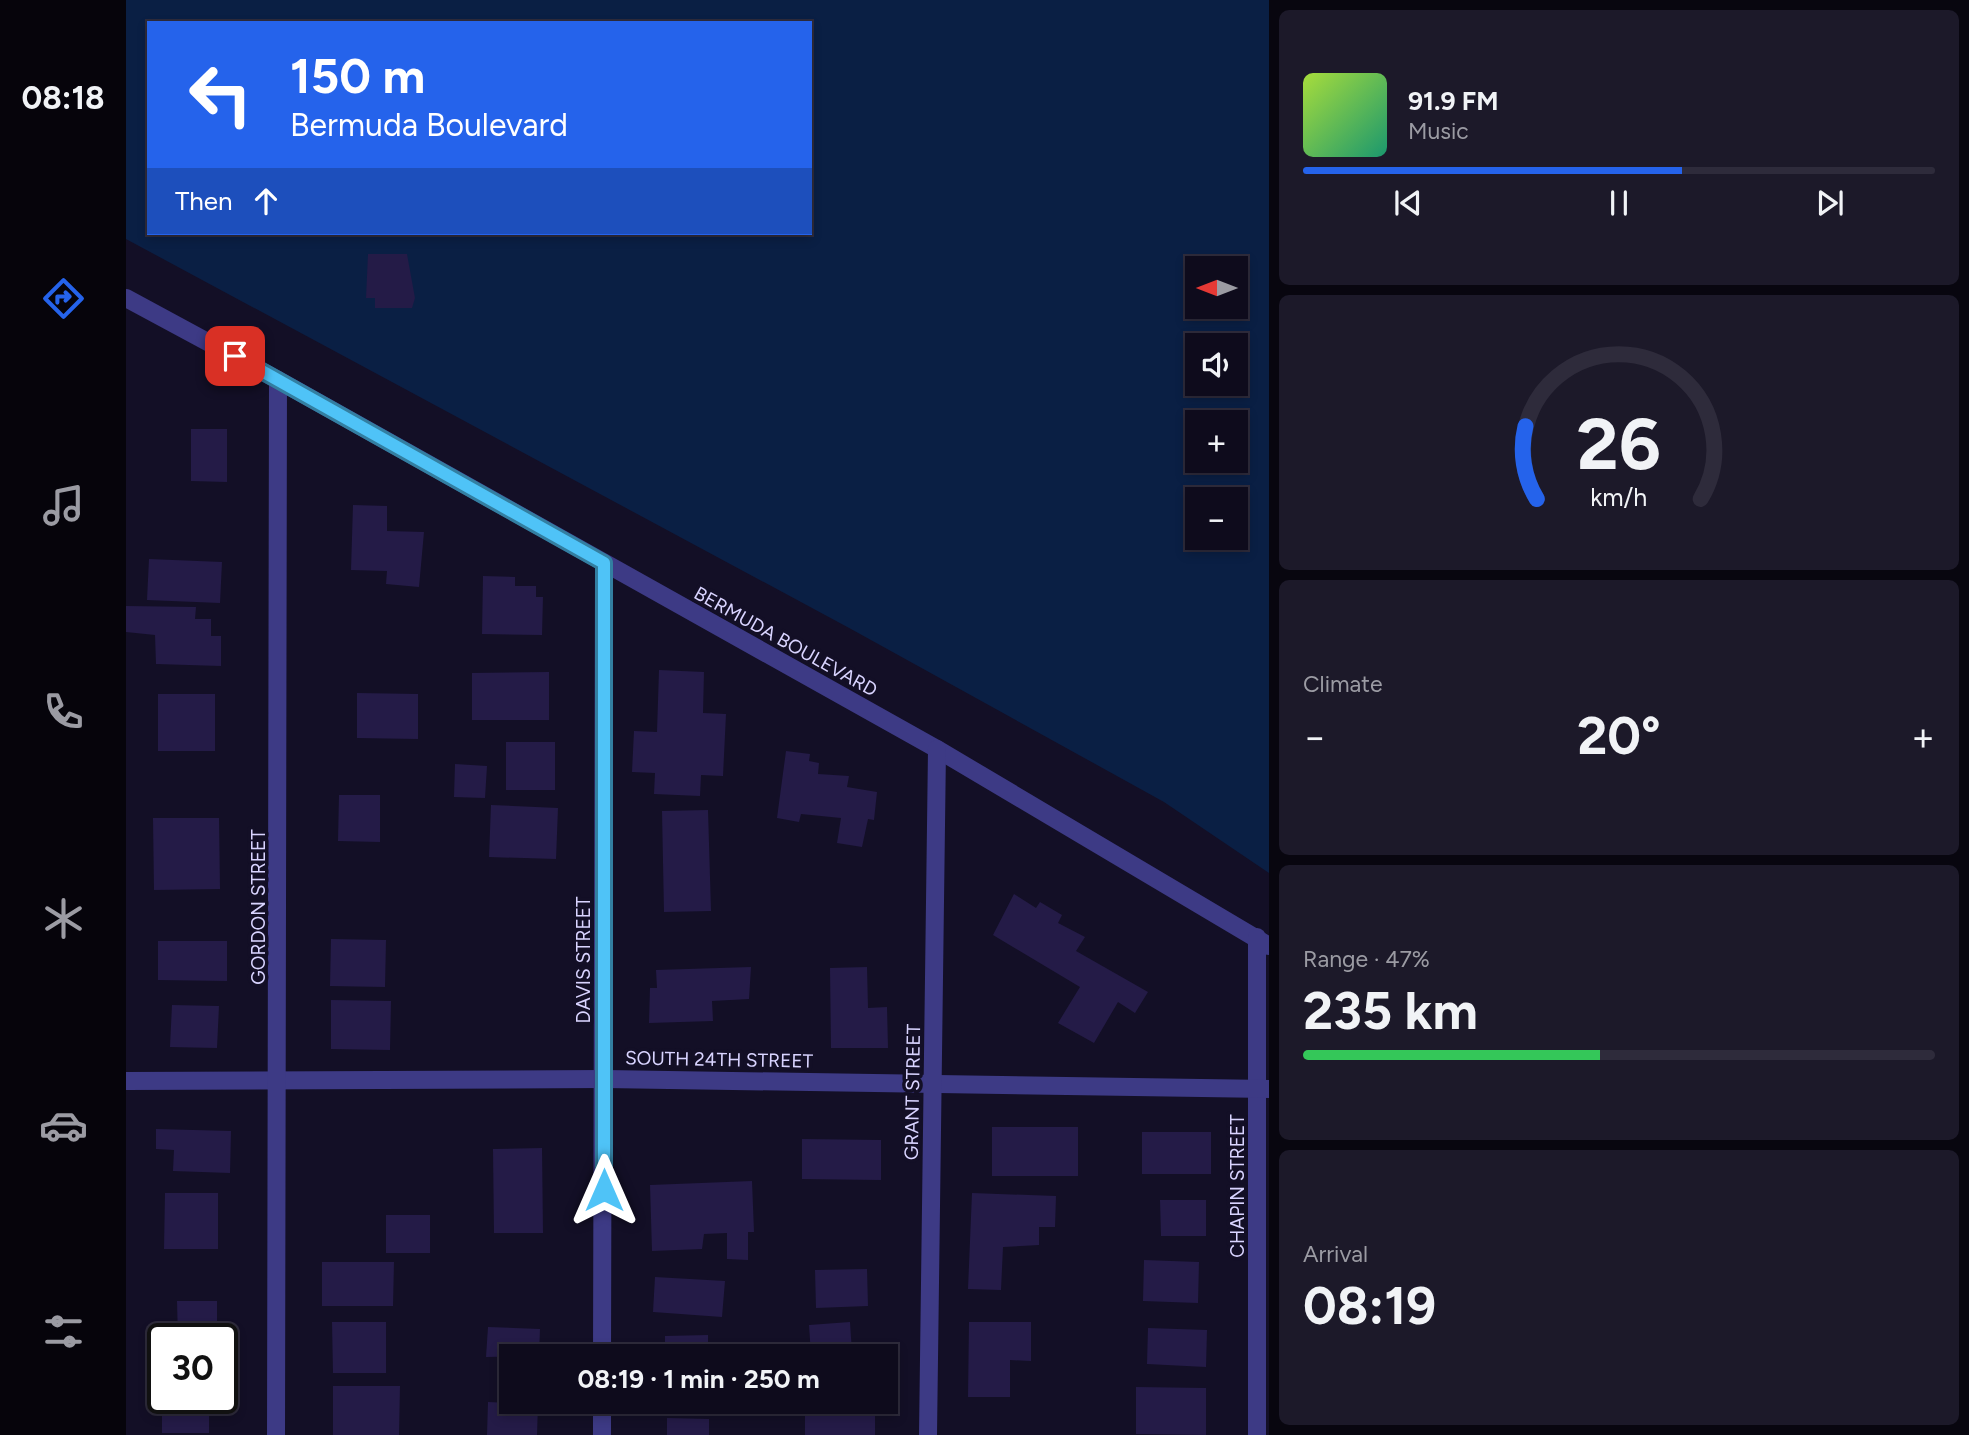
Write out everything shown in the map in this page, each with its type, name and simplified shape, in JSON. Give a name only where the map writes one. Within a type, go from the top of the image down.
[{"type":"street","name":"BERMUDA BOULEVARD","points":[[126,298],[278,380],[937,749],[1263,942]]},
{"type":"street","name":"GORDON STREET","points":[[276,1435],[279,1080],[278,380]]},
{"type":"street","name":"DAVIS STREET","points":[[603,1344],[604,563]]},
{"type":"street","name":"GRANT STREET","points":[[928,1435],[937,749]]},
{"type":"street","name":"CHAPIN STREET","points":[[1257,1435],[1264,1089],[1263,942]]},
{"type":"street","name":"SOUTH 24TH STREET","points":[[126,1081],[605,1079],[1264,1089]]},
{"type":"street","points":[[602,1414],[602,1435]]},
{"type":"water","points":[[126,0],[1269,0],[1269,873],[1164,802],[851,629],[126,239]]},
{"type":"building","points":[[368,254],[407,254],[415,298],[412,308],[375,308],[375,298],[366,298]]},
{"type":"building","points":[[191,429],[227,429],[227,482],[191,481]]},
{"type":"building","points":[[353,505],[387,506],[387,531],[424,532],[419,587],[386,584],[387,571],[351,570]]},
{"type":"building","points":[[149,559],[222,562],[220,603],[147,600]]},
{"type":"building","points":[[483,576],[515,577],[515,586],[536,586],[536,597],[543,597],[542,635],[482,634]]},
{"type":"building","points":[[126,606],[196,607],[195,619],[211,619],[211,636],[221,636],[221,666],[156,664],[155,635],[126,632]]},
{"type":"building","points":[[659,670],[704,672],[703,713],[726,714],[723,776],[701,775],[700,796],[654,794],[655,773],[632,772],[634,731],[657,732]]},
{"type":"building","points":[[549,672],[549,720],[472,720],[472,673]]},
{"type":"building","points":[[357,693],[418,694],[418,739],[357,738]]},
{"type":"building","points":[[158,694],[215,694],[215,751],[158,751]]},
{"type":"building","points":[[506,742],[555,742],[555,790],[506,790]]},
{"type":"building","points":[[786,751],[810,754],[809,761],[819,763],[818,774],[849,776],[847,787],[877,792],[874,820],[868,819],[862,847],[837,843],[841,818],[801,814],[799,822],[777,818]]},
{"type":"building","points":[[455,764],[487,766],[485,798],[454,797]]},
{"type":"building","points":[[339,795],[380,795],[380,842],[338,841]]},
{"type":"building","points":[[491,805],[558,808],[556,859],[489,857]]},
{"type":"building","points":[[708,810],[711,911],[664,912],[662,811]]},
{"type":"building","points":[[153,818],[219,818],[220,889],[154,890]]},
{"type":"building","points":[[1014,894],[1036,908],[1040,902],[1062,915],[1058,923],[1085,937],[1076,951],[1148,992],[1135,1013],[1118,1002],[1094,1043],[1058,1023],[1080,987],[993,935]]},
{"type":"building","points":[[331,939],[386,940],[385,987],[330,986]]},
{"type":"building","points":[[158,941],[227,941],[227,981],[158,980]]},
{"type":"building","points":[[751,967],[749,999],[712,1001],[713,1021],[649,1023],[650,988],[657,988],[656,970]]},
{"type":"building","points":[[867,967],[868,1008],[887,1007],[888,1048],[831,1048],[830,968]]},
{"type":"building","points":[[331,1000],[391,1001],[390,1050],[331,1049]]},
{"type":"building","points":[[172,1005],[219,1006],[217,1048],[170,1047]]},
{"type":"building","points":[[992,1127],[1078,1127],[1078,1176],[992,1176]]},
{"type":"building","points":[[156,1129],[231,1131],[230,1173],[173,1171],[174,1150],[156,1149]]},
{"type":"building","points":[[1142,1132],[1211,1132],[1211,1174],[1142,1174]]},
{"type":"building","points":[[802,1139],[881,1140],[881,1180],[802,1179]]},
{"type":"building","points":[[542,1148],[543,1233],[494,1233],[493,1149]]},
{"type":"building","points":[[752,1181],[754,1232],[748,1232],[748,1260],[727,1259],[727,1233],[704,1234],[702,1249],[652,1251],[650,1185]]},
{"type":"building","points":[[165,1193],[218,1193],[218,1249],[164,1249]]},
{"type":"building","points":[[972,1193],[1056,1196],[1055,1227],[1039,1227],[1039,1245],[1003,1247],[1001,1290],[968,1289]]},
{"type":"building","points":[[1160,1200],[1206,1200],[1206,1236],[1161,1236]]},
{"type":"building","points":[[386,1215],[430,1215],[430,1253],[386,1253]]},
{"type":"building","points":[[1144,1260],[1199,1262],[1198,1303],[1143,1301]]},
{"type":"building","points":[[322,1262],[394,1262],[393,1306],[322,1306]]},
{"type":"building","points":[[867,1269],[868,1306],[816,1308],[815,1270]]},
{"type":"building","points":[[655,1277],[725,1281],[722,1317],[653,1312]]},
{"type":"building","points":[[177,1301],[217,1301],[217,1323],[178,1323]]},
{"type":"building","points":[[332,1322],[386,1322],[386,1373],[333,1373]]},
{"type":"building","points":[[850,1322],[851,1344],[810,1344],[809,1325]]},
{"type":"building","points":[[969,1322],[1031,1322],[1031,1361],[1010,1360],[1010,1397],[968,1397]]},
{"type":"building","points":[[488,1327],[540,1329],[539,1344],[499,1344],[499,1357],[486,1357]]},
{"type":"building","points":[[1148,1328],[1207,1330],[1206,1367],[1147,1364]]},
{"type":"building","points":[[708,1335],[708,1344],[665,1344],[665,1336]]},
{"type":"building","points":[[333,1386],[400,1386],[399,1435],[333,1435]]},
{"type":"building","points":[[1136,1387],[1206,1388],[1206,1435],[1136,1434]]},
{"type":"building","points":[[488,1402],[499,1402],[499,1414],[538,1414],[537,1435],[487,1435]]},
{"type":"building","points":[[162,1414],[209,1414],[209,1433],[162,1433]]},
{"type":"building","points":[[805,1414],[875,1414],[875,1435],[805,1435]]},
{"type":"building","points":[[667,1418],[709,1419],[709,1435],[667,1435]]},
{"type":"route","points":[[235,356],[604,563],[604,1190]]}]
